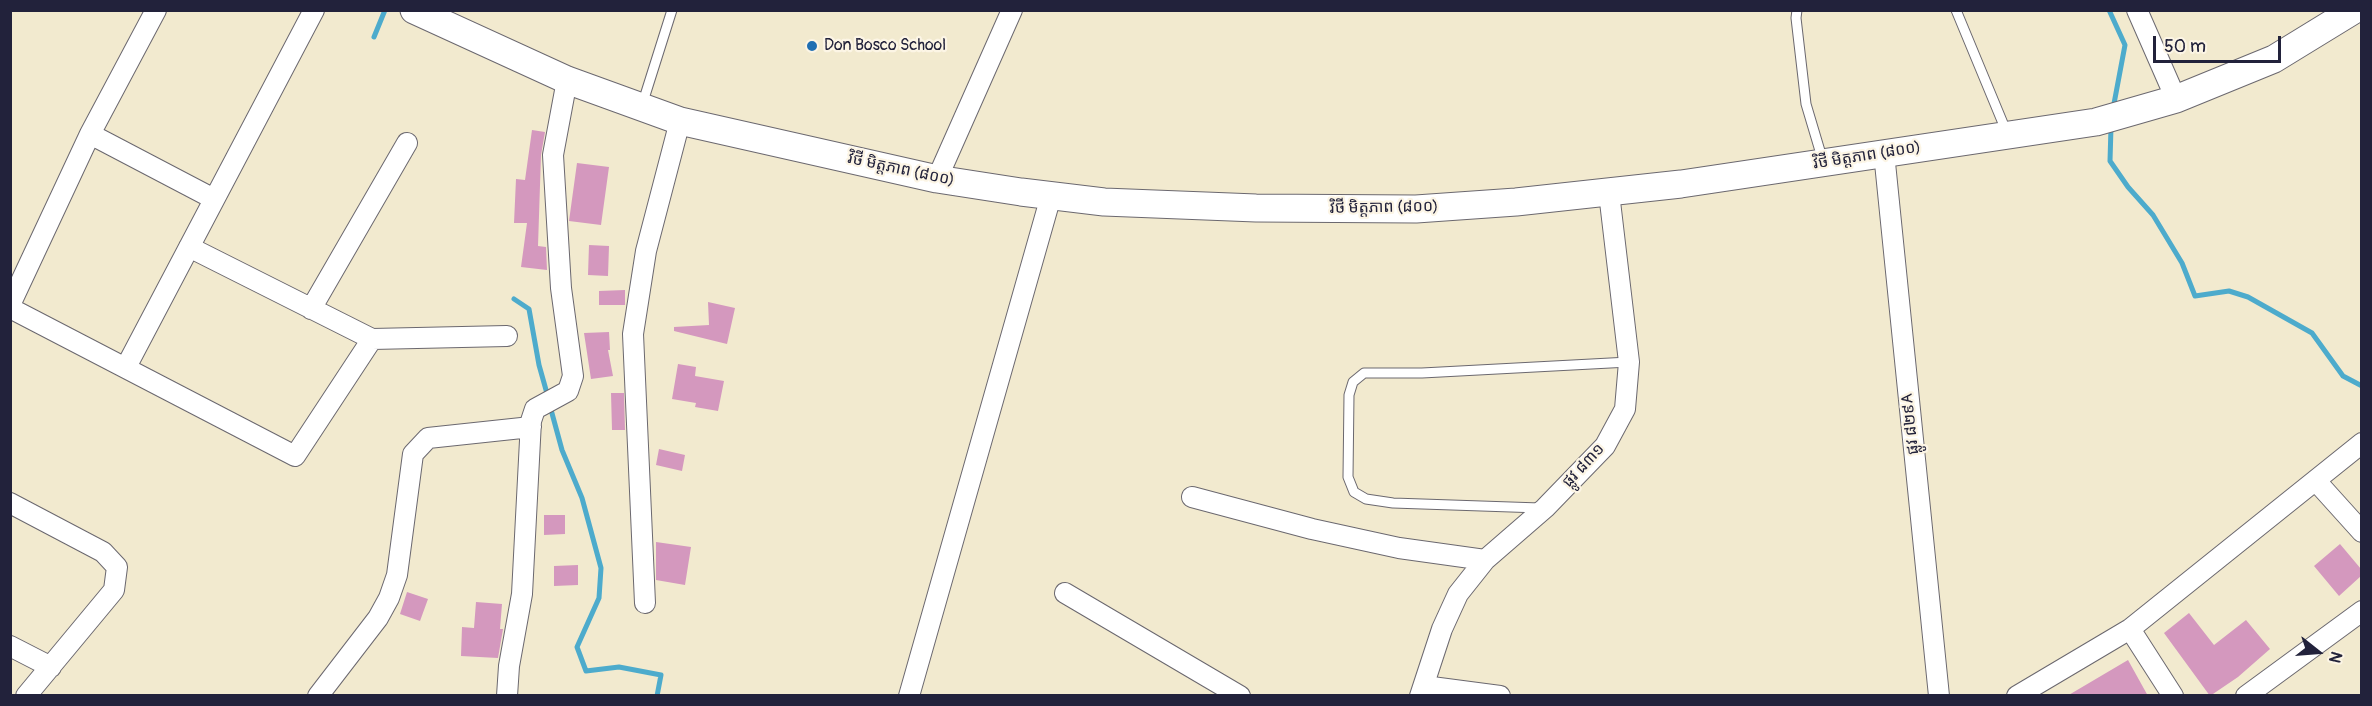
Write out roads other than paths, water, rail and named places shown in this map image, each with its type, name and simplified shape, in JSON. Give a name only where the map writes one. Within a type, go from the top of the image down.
[{"type":"main road","name":"វិថី មិត្តភាព (៨០០)","points":[[414,10],[567,80],[680,122],[937,179],[1104,202],[1179,206],[1416,209],[1609,193],[2096,122],[2176,99],[2274,59],[2351,11]]},
{"type":"street","points":[[156,10],[90,134],[10,306],[295,456],[372,339]]},
{"type":"street","points":[[126,367],[314,10]]},
{"type":"street","points":[[937,179],[1012,10]]},
{"type":"street","points":[[2137,10],[2176,99]]},
{"type":"street","points":[[318,696],[378,618],[389,598],[397,574],[413,454],[428,438],[533,418],[568,391],[573,376],[561,288],[553,155],[567,80]]},
{"type":"street","points":[[645,603],[633,334],[646,252],[680,122]]},
{"type":"street","points":[[90,134],[214,199]]},
{"type":"street","points":[[311,309],[407,143]]},
{"type":"street","name":"ផ្លូវ ៨២៩A","points":[[1884,153],[1939,696]]},
{"type":"street","name":"ផ្លូវ ៨៣១","points":[[1422,691],[1442,629],[1458,594],[1485,560],[1545,508],[1605,446],[1625,409],[1629,362],[1609,193]]},
{"type":"street","points":[[909,696],[1051,196]]},
{"type":"street","points":[[189,247],[372,339],[507,336]]},
{"type":"street","points":[[507,696],[509,666],[522,594],[533,418]]},
{"type":"street","points":[[2017,696],[2130,629],[2361,443]]},
{"type":"street","points":[[2316,481],[2361,532]]},
{"type":"street","points":[[1192,497],[1312,529],[1399,548],[1485,560]]},
{"type":"street","points":[[10,503],[103,552],[117,567],[114,590],[26,696]]},
{"type":"street","points":[[1065,593],[1240,696]]},
{"type":"street","points":[[2246,696],[2361,611]]},
{"type":"street","points":[[2130,629],[2173,696]]},
{"type":"street","points":[[10,646],[51,667]]},
{"type":"street","points":[[1422,691],[1500,696]]},
{"type":"lane","points":[[641,108],[672,10]]},
{"type":"lane","points":[[1797,10],[1806,104],[1824,163]]},
{"type":"lane","points":[[1956,10],[2007,134]]},
{"type":"lane","points":[[1545,508],[1393,503],[1366,498],[1354,492],[1348,477],[1349,395],[1353,382],[1364,373],[1422,373],[1629,362]]},
{"type":"waterway","points":[[374,37],[385,10]]},
{"type":"waterway","points":[[2109,10],[2125,45],[2113,109]]},
{"type":"waterway","points":[[2111,127],[2110,161],[2128,187],[2153,215],[2182,263],[2195,296],[2229,291],[2248,297],[2312,333],[2343,376],[2362,386]]},
{"type":"waterway","points":[[514,299],[529,309],[539,365],[548,397]]},
{"type":"waterway","points":[[550,406],[562,450],[582,498],[601,568],[599,598],[577,647],[586,671],[619,667],[661,675],[657,696]]},
{"type":"place","name":"Don Bosco School","points":[[812,46]]}]
